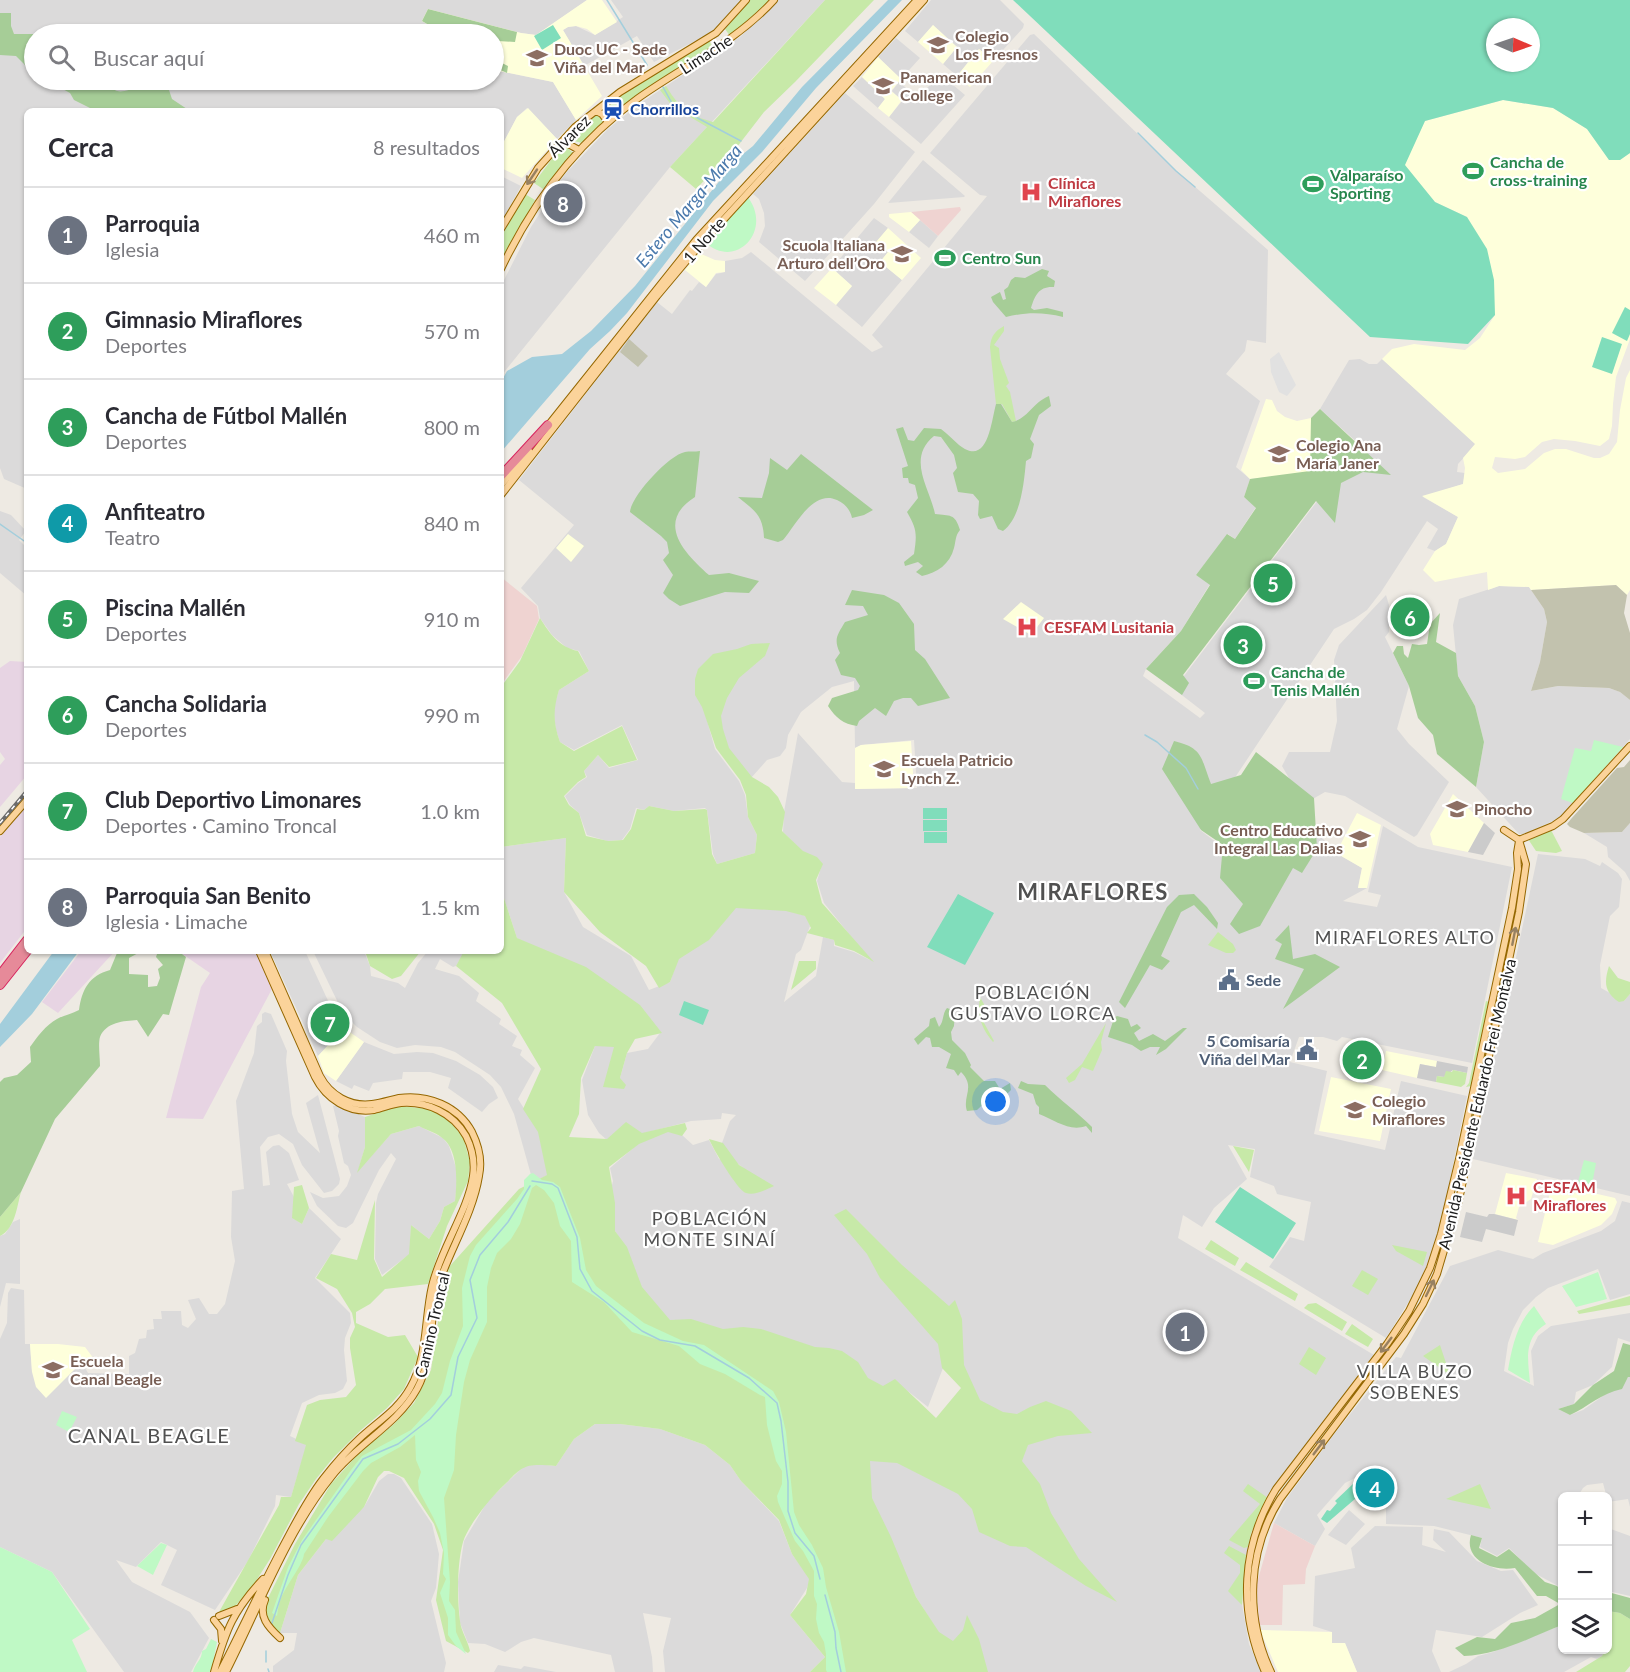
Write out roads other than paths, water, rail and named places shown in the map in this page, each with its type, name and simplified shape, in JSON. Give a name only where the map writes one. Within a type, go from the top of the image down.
[{"type":"highway","points":[[504,473],[548,425]]},
{"type":"highway","points":[[0,975],[24,944]]},
{"type":"highway","points":[[0,985],[25,954]]},
{"type":"main road","name":"Álvarez","points":[[504,223],[538,168],[568,135],[620,92],[716,33],[746,0]]},
{"type":"main road","name":"Limache","points":[[504,263],[541,197],[579,150],[608,122],[637,99],[733,37],[774,0]]},
{"type":"main road","name":"1 Norte","points":[[746,191],[917,0]]},
{"type":"main road","name":"1 Norte","points":[[504,491],[720,218],[924,0]]},
{"type":"main road","points":[[596,111],[602,114],[608,122]]},
{"type":"main road","points":[[568,135],[570,145],[579,150]]},
{"type":"main road","name":"1 Norte","points":[[504,481],[696,240],[720,218]]},
{"type":"main road","points":[[701,244],[712,224]]},
{"type":"main road","points":[[1504,830],[1519,840],[1553,826],[1563,819],[1630,746]]},
{"type":"main road","points":[[0,831],[24,803]]},
{"type":"main road","name":"Avenida Presidente Eduardo Frei Montalva","points":[[1265,1672],[1252,1637],[1246,1606],[1248,1569],[1254,1537],[1262,1514],[1276,1489],[1387,1344],[1415,1300],[1434,1258],[1459,1159],[1510,920],[1518,869],[1516,853],[1519,840]]},
{"type":"main road","name":"Avenida Presidente Eduardo Frei Montalva","points":[[1271,1672],[1261,1645],[1255,1615],[1253,1582],[1259,1546],[1271,1513],[1280,1499],[1404,1334],[1423,1304],[1440,1267],[1459,1200],[1519,912],[1526,864],[1519,840]]},
{"type":"main road","points":[[261,954],[275,982]]},
{"type":"main road","points":[[266,954],[275,982]]},
{"type":"main road","name":"Camino Troncal","points":[[246,1624],[304,1516],[333,1475],[402,1410],[422,1379],[429,1354],[434,1305],[439,1283],[477,1186],[480,1166],[477,1145],[468,1126],[456,1113],[440,1103],[409,1097],[361,1105],[348,1102],[333,1093],[320,1076],[275,982]]},
{"type":"main road","name":"Camino Troncal","points":[[226,1672],[270,1570],[320,1483],[358,1439],[398,1407],[411,1387],[420,1365],[433,1283],[469,1191],[474,1168],[471,1150],[464,1134],[453,1120],[438,1110],[410,1103],[358,1110],[344,1106],[329,1096],[315,1077],[275,982]]},
{"type":"main road","points":[[280,1638],[265,1620],[262,1611],[282,1559]]},
{"type":"main road","points":[[214,1672],[221,1646],[237,1609],[270,1570]]},
{"type":"main road","points":[[221,1646],[222,1632],[217,1618],[237,1609]]},
{"type":"main road","name":"Camino Troncal","points":[[220,1672],[238,1642]]},
{"type":"water","points":[[888,0],[902,0],[816,88],[762,152],[713,201],[627,313],[590,349],[504,449],[504,376],[507,371],[532,357],[562,354],[591,331],[635,286],[738,158],[753,146],[802,87]]},
{"type":"water","points":[[52,954],[77,954],[32,1014],[0,1047],[0,1024]]},
{"type":"waterway","points":[[607,0],[647,65]]},
{"type":"waterway","name":"Estero Marga-Marga","points":[[663,87],[673,105],[741,141]]},
{"type":"waterway","points":[[1138,133],[1195,187]]},
{"type":"waterway","points":[[0,524],[24,541]]},
{"type":"waterway","points":[[1145,735],[1157,742],[1186,768],[1198,789]]},
{"type":"waterway","points":[[532,1181],[552,1184],[558,1188],[577,1237],[580,1269],[592,1291],[642,1331],[660,1340],[695,1346],[749,1378],[777,1403],[788,1482],[788,1511],[795,1533],[814,1556],[820,1579]]},
{"type":"waterway","points":[[272,1623],[301,1545],[363,1459],[398,1444],[430,1419],[451,1395],[458,1357],[477,1318],[470,1280],[480,1255],[508,1222],[530,1186]]},
{"type":"waterway","points":[[825,1595],[835,1632],[841,1672]]},
{"type":"waterway","points":[[266,1651],[266,1662]]},
{"type":"railway","points":[[0,823],[24,795]]},
{"type":"place","name":"Colegio Los Fresnos","points":[[938,45]]},
{"type":"place","name":"Duoc UC - Sede Viña del Mar","points":[[537,58]]},
{"type":"place","name":"Panamerican College","points":[[883,86]]},
{"type":"place","name":"Chorrillos","points":[[613,109]]},
{"type":"place","name":"Cancha de cross-training","points":[[1473,171]]},
{"type":"place","name":"Valparaíso Sporting","points":[[1313,184]]},
{"type":"place","name":"Clínica Miraflores","points":[[1031,192]]},
{"type":"place","name":"Parroquia San Benito","points":[[563,203]]},
{"type":"place","name":"Scuola Italiana Arturo dell’Oro","points":[[902,254]]},
{"type":"place","name":"Centro Sun","points":[[945,258]]},
{"type":"place","name":"Colegio Ana María Janer","points":[[1279,454]]},
{"type":"place","name":"Piscina Mallén","points":[[1273,583]]},
{"type":"place","name":"Cancha Solidaria","points":[[1410,617]]},
{"type":"place","name":"CESFAM Lusitania","points":[[1027,627]]},
{"type":"place","name":"Cancha de Fútbol Mallén","points":[[1243,645]]},
{"type":"place","name":"Cancha de Tenis Mallén","points":[[1254,681]]},
{"type":"place","name":"Escuela Patricio Lynch Z.","points":[[884,769]]},
{"type":"place","name":"Pinocho","points":[[1457,809]]},
{"type":"place","name":"Centro Educativo Integral Las Dalias","points":[[1360,839]]},
{"type":"place","name":"Sede","points":[[1229,980]]},
{"type":"place","name":"Club Deportivo Limonares","points":[[330,1023]]},
{"type":"place","name":"5 Comisaría Viña del Mar","points":[[1307,1050]]},
{"type":"place","name":"Gimnasio Miraflores","points":[[1362,1060]]},
{"type":"place","name":"Colegio Miraflores","points":[[1355,1110]]},
{"type":"place","name":"CESFAM Miraflores","points":[[1516,1196]]},
{"type":"place","name":"Parroquia","points":[[1185,1332]]},
{"type":"place","name":"Escuela Canal Beagle","points":[[53,1370]]},
{"type":"place","name":"Anfiteatro","points":[[1375,1488]]},
{"type":"district","name":"MIRAFLORES","points":[[1093,892]]},
{"type":"district","name":"MIRAFLORES ALTO","points":[[1405,938]]},
{"type":"district","name":"POBLACIÓN GUSTAVO LORCA","points":[[1033,1003]]},
{"type":"district","name":"POBLACIÓN MONTE SINAÍ","points":[[710,1229]]},
{"type":"district","name":"VILLA BUZO SOBENES","points":[[1415,1382]]},
{"type":"district","name":"CANAL BEAGLE","points":[[149,1436]]}]
